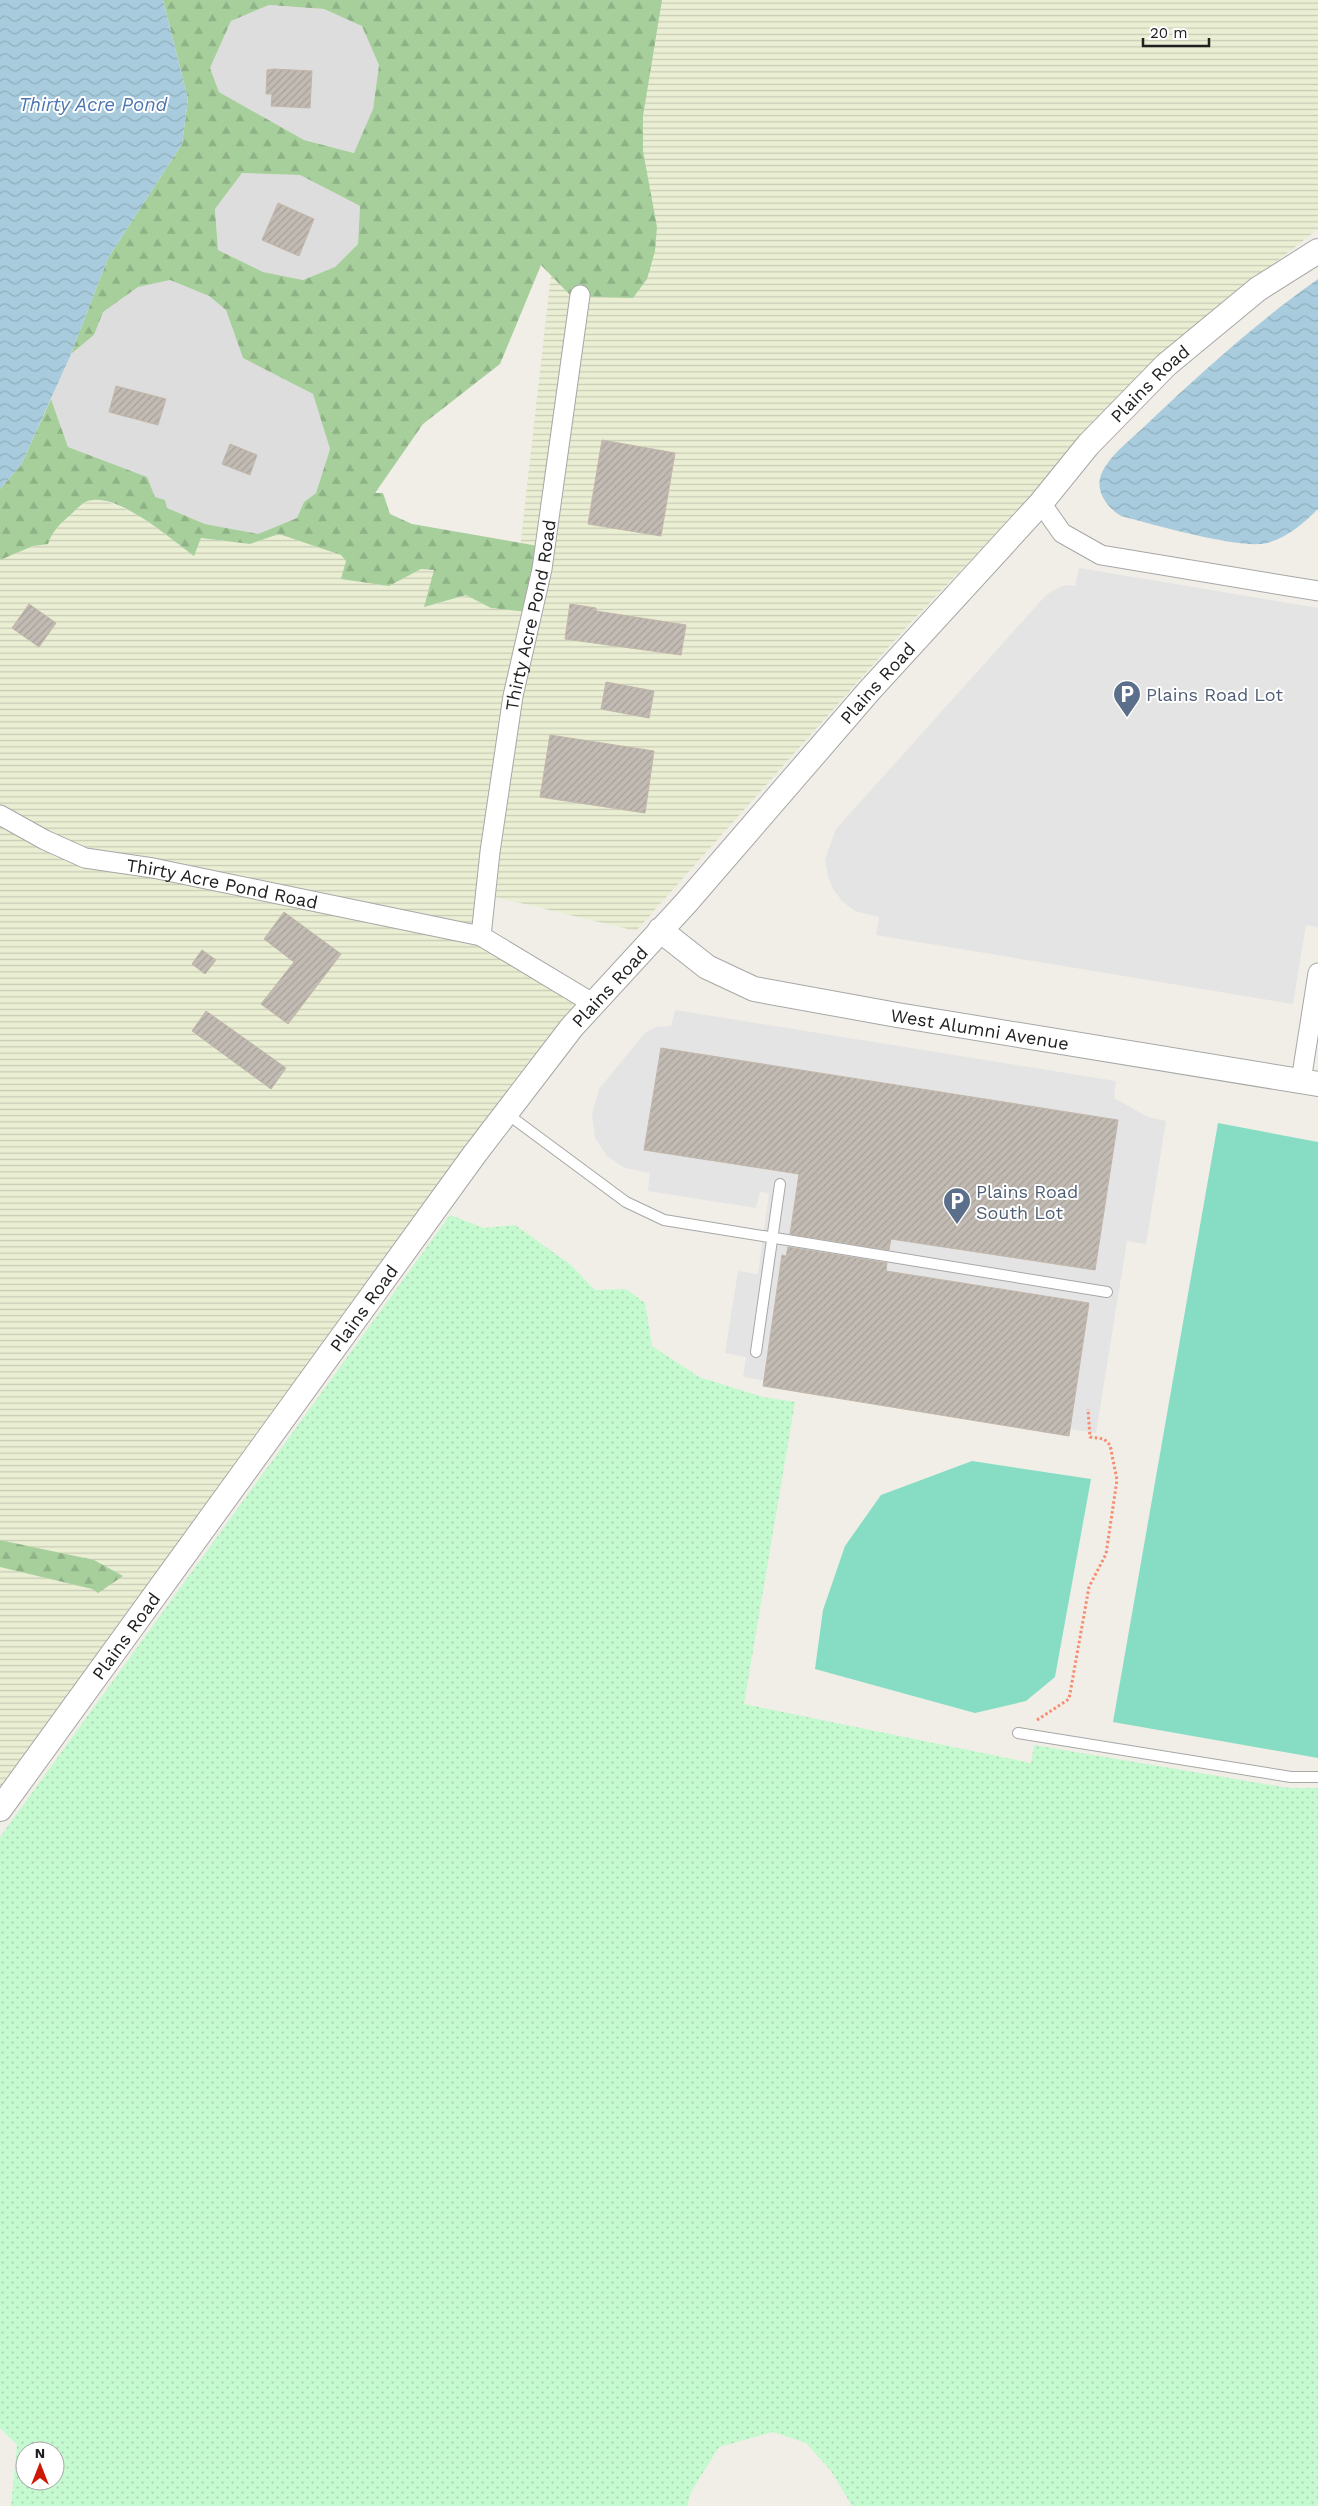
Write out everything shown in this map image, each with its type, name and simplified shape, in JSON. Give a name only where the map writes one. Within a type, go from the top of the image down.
[{"type":"street","name":"Plains Road","points":[[0,1809],[506,1112],[572,1027],[660,930],[869,690],[1041,503],[1088,445],[1166,365],[1258,289],[1318,251]]},
{"type":"street","name":"Thirty Acre Pond Road","points":[[481,936],[513,696],[542,569],[580,294]]},
{"type":"street","points":[[1041,503],[1062,533],[1101,555],[1318,591]]},
{"type":"street","name":"Thirty Acre Pond Road","points":[[0,815],[45,840],[85,858],[153,868],[481,936],[594,1004]]},
{"type":"street","name":"West Alumni Avenue","points":[[660,930],[707,967],[754,989],[898,1016],[1310,1082]]},
{"type":"street","points":[[1310,1082],[1318,973]]},
{"type":"lane","points":[[506,1112],[626,1202],[664,1220],[1107,1292]]},
{"type":"lane","points":[[756,1352],[780,1184]]},
{"type":"lane","points":[[1018,1734],[1291,1777],[1318,1777]]},
{"type":"path","points":[[1018,1734],[1069,1699],[1088,1587],[1106,1554],[1117,1480],[1110,1445],[1104,1438],[1090,1437],[1088,1409]]},
{"type":"shaded area","points":[[269,5],[324,9],[363,26],[379,64],[373,109],[355,153],[304,140],[219,92],[210,68],[231,21]]},
{"type":"shaded area","points":[[242,173],[300,175],[360,206],[358,244],[335,267],[303,280],[263,272],[218,250],[215,209]]},
{"type":"shaded area","points":[[170,280],[209,296],[226,310],[243,358],[313,394],[330,449],[316,493],[304,502],[297,518],[258,534],[205,524],[167,508],[165,500],[155,498],[147,477],[68,447],[51,399],[70,355],[94,335],[102,312],[138,287]]},
{"type":"shaded area","name":"Plains Road Lot","points":[[1079,568],[1318,608],[1318,927],[1306,925],[1293,1004],[876,935],[879,917],[855,911],[843,902],[833,889],[828,877],[825,859],[836,829],[1047,594],[1065,585],[1075,586]]},
{"type":"shaded area","name":"Plains Road South Lot","points":[[675,1010],[1116,1081],[1114,1098],[1148,1117],[1166,1121],[1146,1244],[1127,1241],[1096,1433],[743,1377],[746,1357],[725,1353],[738,1271],[758,1274],[769,1193],[760,1192],[756,1208],[648,1191],[650,1173],[625,1168],[607,1156],[595,1138],[592,1114],[599,1089],[645,1033],[656,1027],[671,1026]]},
{"type":"green space","points":[[163,0],[662,0],[643,116],[643,151],[657,227],[655,251],[647,279],[633,298],[571,296],[541,265],[500,364],[423,424],[375,493],[383,493],[390,514],[412,524],[538,546],[528,612],[491,608],[466,595],[424,607],[434,570],[421,569],[389,586],[341,579],[346,561],[341,555],[279,534],[250,544],[201,538],[194,556],[146,520],[118,505],[105,501],[90,500],[83,504],[58,526],[48,544],[33,546],[0,560],[0,489],[21,465],[51,399],[68,447],[147,477],[155,497],[165,500],[167,508],[205,524],[258,534],[297,518],[304,502],[316,493],[330,449],[313,394],[243,358],[226,310],[209,296],[170,280],[138,287],[103,312],[94,335],[71,354],[108,258],[182,144],[188,99]],"holes":[[[269,5],[324,9],[362,26],[379,65],[373,109],[354,153],[304,140],[219,92],[210,68],[231,21]],[[242,173],[300,175],[360,206],[358,244],[335,267],[303,280],[263,272],[218,250],[215,209]]]},
{"type":"green space","points":[[582,0],[1318,0],[1318,229],[1204,318],[911,622],[636,931],[487,895],[481,934],[590,1007],[0,1808],[0,1567],[92,1589],[98,1593],[101,1590],[93,1560],[0,1540],[0,560],[33,546],[47,544],[51,532],[80,506],[92,499],[108,502],[137,514],[194,555],[201,538],[250,544],[279,534],[341,555],[346,561],[342,579],[389,586],[421,569],[434,571],[424,607],[467,595],[491,608],[513,610]]},
{"type":"green space","points":[[1218,1123],[1318,1142],[1318,1758],[1113,1722]]},
{"type":"green space","points":[[450,1215],[484,1228],[515,1225],[571,1265],[595,1290],[626,1289],[645,1303],[652,1346],[699,1377],[763,1397],[795,1402],[744,1704],[1031,1763],[1034,1745],[1289,1788],[1318,1788],[1318,2506],[852,2506],[831,2471],[806,2443],[773,2432],[719,2447],[691,2492],[687,2506],[11,2506],[15,2465],[15,2491],[65,2491],[65,2441],[15,2441],[15,2443],[0,2428],[0,1837]]},
{"type":"green space","points":[[972,1461],[1091,1479],[1055,1677],[1026,1701],[975,1713],[815,1669],[823,1610],[845,1546],[881,1495]]},
{"type":"green space","points":[[0,1540],[94,1560],[123,1576],[98,1593],[92,1589],[0,1567]]},
{"type":"water","name":"Thirty Acre Pond","points":[[0,0],[163,0],[188,99],[182,144],[108,258],[71,354],[21,465],[0,489]]},
{"type":"water","points":[[1318,279],[1318,509],[1288,534],[1267,543],[1255,544],[1218,540],[1174,530],[1121,516],[1112,509],[1101,493],[1100,481],[1101,475],[1115,454],[1230,348],[1295,295]]},
{"type":"building","points":[[267,70],[312,71],[310,108],[271,106],[272,94],[266,94]]},
{"type":"building","points":[[278,203],[314,219],[299,256],[262,240]]},
{"type":"building","points":[[116,386],[166,399],[158,425],[109,412]]},
{"type":"building","points":[[602,440],[675,453],[661,536],[588,524]]},
{"type":"building","points":[[230,444],[257,455],[250,475],[222,464]]},
{"type":"building","points":[[29,604],[56,623],[39,647],[12,628]]},
{"type":"building","points":[[570,604],[596,608],[596,611],[686,625],[681,655],[565,639]]},
{"type":"building","points":[[606,682],[654,691],[649,718],[601,709]]},
{"type":"building","points":[[550,735],[654,751],[645,813],[540,797]]},
{"type":"building","points":[[284,912],[341,954],[288,1024],[261,1004],[294,962],[264,939]]},
{"type":"building","points":[[202,950],[216,960],[205,974],[192,964]]},
{"type":"building","points":[[206,1011],[286,1068],[271,1089],[192,1031]]},
{"type":"building","points":[[661,1048],[1118,1120],[1095,1270],[891,1239],[889,1250],[790,1234],[799,1174],[644,1150]]},
{"type":"building","points":[[788,1247],[887,1263],[886,1271],[1089,1303],[1069,1436],[763,1386],[782,1255],[786,1256]]},
{"type":"place","name":"Plains Road Lot","points":[[1127,718]]},
{"type":"place","name":"Plains Road South Lot","points":[[957,1225]]}]
